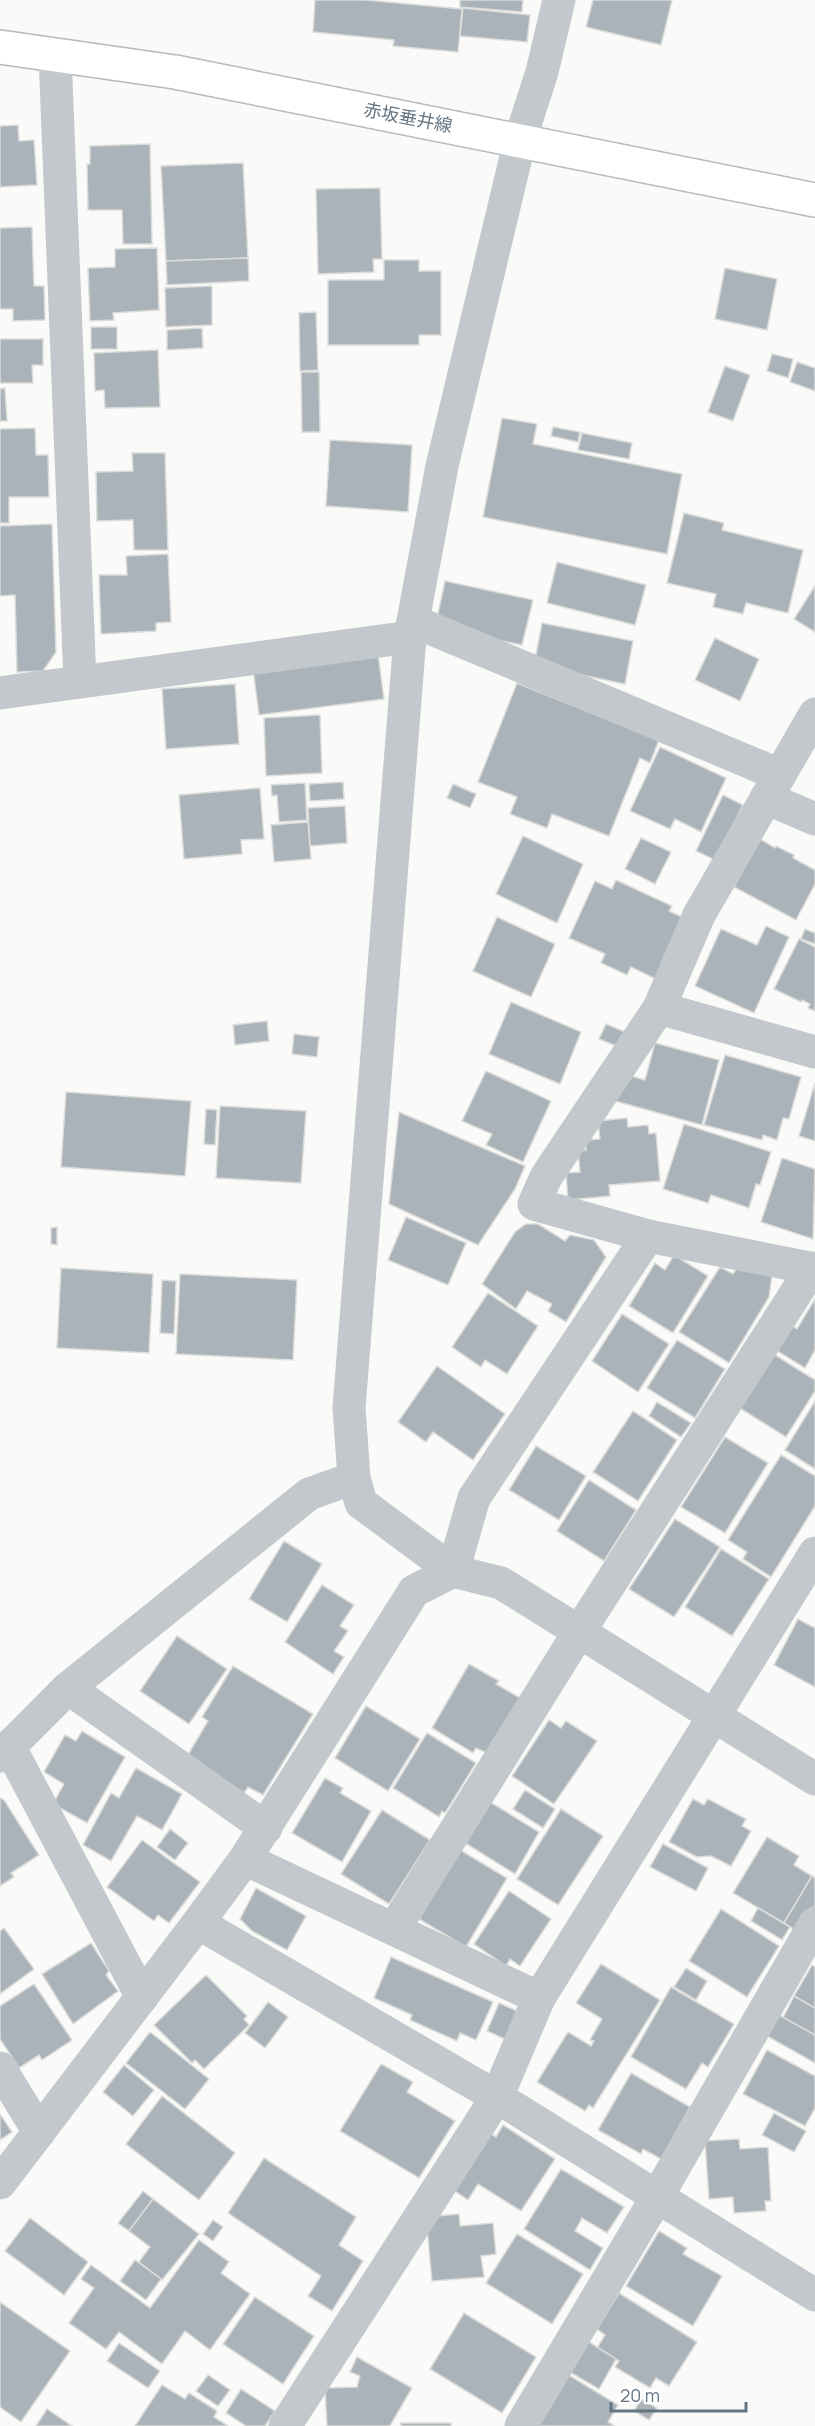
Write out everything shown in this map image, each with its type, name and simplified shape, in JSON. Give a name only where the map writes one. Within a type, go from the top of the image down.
[{"type":"main road","name":"赤坂垂井線","points":[[0,47],[175,72],[815,200]]},
{"type":"street","points":[[559,0],[542,72],[520,140],[442,466],[412,629],[350,1408],[354,1478],[361,1503],[453,1571],[501,1583],[815,1779]]},
{"type":"street","points":[[55,55],[81,682]]},
{"type":"street","points":[[0,693],[412,629],[773,786],[815,819]]},
{"type":"street","points":[[394,1929],[579,1632],[813,1269],[648,1236],[534,1204],[546,1177],[658,1008],[699,915],[815,714]]},
{"type":"street","points":[[658,1008],[815,1052]]},
{"type":"street","points":[[0,2183],[198,1923],[266,1828],[414,1591],[453,1571],[474,1498],[648,1236]]},
{"type":"street","points":[[142,1997],[5,1751],[68,1688],[309,1494],[354,1478]]},
{"type":"street","points":[[285,2426],[498,2097],[539,1998],[815,1553]]},
{"type":"street","points":[[68,1688],[266,1828]]},
{"type":"street","points":[[244,1859],[539,1998]]},
{"type":"street","points":[[198,1923],[498,2097],[815,2295]]},
{"type":"street","points":[[521,2426],[657,2197],[815,1923]]},
{"type":"street","points":[[0,2068],[39,2132]]},
{"type":"building","points":[[315,0],[366,0],[462,9],[458,52],[393,46],[394,40],[313,32]]},
{"type":"building","points":[[460,0],[523,0],[522,12],[460,7]]},
{"type":"building","points":[[593,0],[672,0],[661,45],[586,27]]},
{"type":"building","points":[[463,8],[530,15],[527,42],[460,36]]},
{"type":"building","points":[[18,125],[19,141],[34,140],[37,185],[0,187],[0,126]]},
{"type":"building","points":[[150,144],[152,244],[123,244],[122,210],[88,210],[87,164],[90,164],[90,146]]},
{"type":"building","points":[[243,163],[248,258],[166,261],[161,166]]},
{"type":"building","points":[[380,188],[382,259],[373,259],[374,272],[318,274],[316,189]]},
{"type":"building","points":[[32,227],[34,286],[44,286],[45,320],[13,321],[13,309],[0,309],[0,228]]},
{"type":"building","points":[[157,248],[159,310],[113,313],[114,320],[90,321],[88,268],[115,267],[115,249]]},
{"type":"building","points":[[248,258],[249,281],[167,285],[166,261]]},
{"type":"building","points":[[384,260],[419,260],[419,271],[441,271],[441,335],[419,335],[419,345],[328,345],[328,280],[384,280]]},
{"type":"building","points":[[725,268],[777,279],[767,330],[715,319]]},
{"type":"building","points":[[212,286],[212,325],[166,327],[165,288]]},
{"type":"building","points":[[316,312],[318,370],[300,371],[299,313]]},
{"type":"building","points":[[91,327],[117,327],[117,349],[91,349]]},
{"type":"building","points":[[202,328],[203,348],[167,350],[167,330]]},
{"type":"building","points":[[0,339],[43,339],[43,365],[32,365],[33,383],[0,383]]},
{"type":"building","points":[[158,350],[160,407],[105,408],[104,390],[95,391],[94,353]]},
{"type":"building","points":[[772,354],[793,359],[788,378],[767,371]]},
{"type":"building","points":[[797,362],[815,368],[815,391],[790,382]]},
{"type":"building","points":[[725,366],[750,375],[733,421],[708,412]]},
{"type":"building","points":[[301,372],[319,372],[320,432],[302,432]]},
{"type":"building","points":[[5,388],[7,421],[0,421],[0,389]]},
{"type":"building","points":[[502,418],[537,424],[533,444],[682,474],[667,554],[483,517]]},
{"type":"building","points":[[553,427],[580,432],[578,442],[551,436]]},
{"type":"building","points":[[35,428],[36,455],[48,455],[49,497],[9,497],[9,523],[0,523],[0,429]]},
{"type":"building","points":[[582,433],[632,443],[629,459],[578,450]]},
{"type":"building","points":[[330,440],[412,445],[408,512],[326,506]]},
{"type":"building","points":[[132,453],[165,453],[168,550],[134,550],[133,520],[97,521],[96,472],[133,471]]},
{"type":"building","points":[[684,513],[724,523],[722,530],[803,550],[788,613],[746,603],[743,614],[713,607],[716,594],[667,583]]},
{"type":"building","points":[[52,524],[56,652],[43,671],[17,672],[15,595],[0,596],[0,526]]},
{"type":"building","points":[[168,554],[171,622],[156,623],[156,631],[101,634],[99,575],[127,575],[126,556]]},
{"type":"building","points":[[557,562],[646,585],[635,625],[547,603]]},
{"type":"building","points":[[445,581],[533,600],[522,645],[435,627]]},
{"type":"building","points":[[815,586],[815,632],[794,619]]},
{"type":"building","points":[[542,623],[633,641],[625,684],[534,665]]},
{"type":"building","points":[[715,638],[759,659],[740,701],[695,680]]},
{"type":"building","points":[[377,646],[384,699],[259,715],[252,661]]},
{"type":"building","points":[[517,683],[659,740],[650,763],[640,758],[609,836],[552,814],[547,828],[510,814],[517,797],[478,782]]},
{"type":"building","points":[[235,684],[239,744],[166,749],[162,689]]},
{"type":"building","points":[[320,715],[322,773],[266,776],[264,718]]},
{"type":"building","points":[[660,747],[726,778],[701,832],[675,819],[670,829],[630,811]]},
{"type":"building","points":[[343,782],[344,799],[310,801],[309,784]]},
{"type":"building","points":[[305,783],[307,820],[279,822],[277,795],[272,796],[271,785]]},
{"type":"building","points":[[453,784],[476,794],[470,808],[447,798]]},
{"type":"building","points":[[260,788],[264,839],[241,840],[242,854],[184,859],[179,795]]},
{"type":"building","points":[[723,795],[743,805],[715,860],[696,851]]},
{"type":"building","points":[[345,806],[347,843],[310,846],[308,808]]},
{"type":"building","points":[[308,822],[311,859],[274,862],[271,825]]},
{"type":"building","points":[[523,836],[583,864],[557,923],[496,894]]},
{"type":"building","points":[[641,838],[671,852],[655,884],[625,869]]},
{"type":"building","points":[[760,839],[794,855],[793,858],[815,870],[815,884],[796,920],[734,887]]},
{"type":"building","points":[[616,880],[672,906],[669,911],[686,919],[658,980],[631,967],[627,975],[601,963],[605,954],[569,938],[595,881],[612,889]]},
{"type":"building","points":[[497,917],[555,944],[531,997],[473,971]]},
{"type":"building","points":[[766,926],[789,937],[754,1013],[695,986],[721,929],[757,945]]},
{"type":"building","points":[[805,929],[815,933],[815,944],[801,939]]},
{"type":"building","points":[[799,939],[815,947],[815,1011],[808,1008],[810,1004],[774,989]]},
{"type":"building","points":[[511,1002],[581,1032],[560,1084],[489,1054]]},
{"type":"building","points":[[267,1021],[269,1041],[235,1045],[233,1025]]},
{"type":"building","points":[[606,1024],[625,1032],[619,1047],[599,1039]]},
{"type":"building","points":[[294,1034],[319,1037],[317,1057],[292,1054]]},
{"type":"building","points":[[655,1043],[719,1060],[702,1125],[615,1101],[631,1076],[645,1080]]},
{"type":"building","points":[[725,1055],[801,1077],[789,1119],[783,1118],[777,1140],[763,1135],[762,1140],[704,1125]]},
{"type":"building","points":[[486,1071],[551,1101],[523,1162],[486,1145],[492,1134],[462,1121]]},
{"type":"building","points":[[815,1083],[815,1141],[799,1136]]},
{"type":"building","points":[[66,1092],[191,1101],[185,1176],[61,1167]]},
{"type":"building","points":[[220,1106],[306,1111],[301,1183],[216,1178]]},
{"type":"building","points":[[206,1109],[217,1110],[215,1145],[204,1144]]},
{"type":"building","points":[[399,1112],[525,1166],[515,1189],[478,1245],[389,1204]]},
{"type":"building","points":[[627,1118],[628,1127],[648,1125],[649,1134],[656,1133],[660,1181],[609,1185],[610,1196],[568,1200],[566,1173],[580,1172],[578,1150],[586,1150],[586,1140],[600,1139],[598,1121]]},
{"type":"building","points":[[684,1124],[771,1152],[760,1185],[756,1184],[749,1208],[711,1195],[708,1203],[663,1189]]},
{"type":"building","points":[[782,1158],[815,1169],[813,1239],[761,1222]]},
{"type":"building","points":[[406,1217],[466,1243],[448,1285],[388,1260]]},
{"type":"building","points":[[526,1224],[538,1224],[565,1241],[570,1235],[594,1240],[606,1257],[566,1322],[548,1311],[552,1304],[527,1291],[516,1309],[482,1284],[515,1232]]},
{"type":"building","points":[[57,1227],[57,1245],[51,1244],[51,1228]]},
{"type":"building","points":[[674,1255],[708,1276],[673,1333],[629,1306],[655,1263],[665,1270]]},
{"type":"building","points":[[720,1267],[733,1274],[737,1268],[772,1275],[769,1297],[729,1363],[679,1332]]},
{"type":"building","points":[[61,1268],[153,1274],[149,1353],[57,1348]]},
{"type":"building","points":[[180,1274],[297,1280],[293,1360],[176,1354]]},
{"type":"building","points":[[162,1280],[176,1281],[174,1334],[160,1333]]},
{"type":"building","points":[[488,1293],[538,1326],[507,1374],[485,1360],[481,1367],[452,1347]]},
{"type":"building","points":[[815,1299],[815,1350],[805,1368],[774,1349],[789,1324],[797,1329]]},
{"type":"building","points":[[622,1314],[669,1344],[638,1392],[592,1361]]},
{"type":"building","points":[[677,1340],[725,1369],[695,1418],[647,1388]]},
{"type":"building","points":[[772,1353],[815,1380],[815,1391],[786,1437],[738,1407]]},
{"type":"building","points":[[437,1366],[505,1414],[473,1460],[433,1432],[426,1442],[398,1422]]},
{"type":"building","points":[[815,1401],[815,1469],[785,1450]]},
{"type":"building","points":[[657,1402],[691,1423],[681,1437],[649,1416]]},
{"type":"building","points":[[633,1411],[677,1440],[638,1501],[593,1472]]},
{"type":"building","points":[[725,1437],[768,1463],[725,1533],[681,1507]]},
{"type":"building","points":[[536,1446],[586,1476],[559,1520],[509,1490]]},
{"type":"building","points":[[781,1455],[815,1476],[815,1506],[771,1577],[743,1559],[747,1552],[728,1540]]},
{"type":"building","points":[[589,1480],[636,1510],[604,1561],[557,1531]]},
{"type":"building","points":[[675,1519],[720,1547],[674,1617],[629,1589]]},
{"type":"building","points":[[284,1541],[322,1564],[287,1622],[249,1599]]},
{"type":"building","points":[[721,1549],[769,1579],[732,1636],[685,1607]]},
{"type":"building","points":[[322,1585],[354,1605],[340,1626],[348,1631],[334,1651],[344,1657],[333,1674],[285,1642]]},
{"type":"building","points":[[798,1619],[815,1628],[815,1687],[774,1665]]},
{"type":"building","points":[[177,1636],[227,1669],[189,1724],[140,1691]]},
{"type":"building","points":[[469,1664],[499,1681],[496,1684],[520,1698],[487,1753],[476,1748],[473,1753],[432,1728]]},
{"type":"building","points":[[233,1666],[313,1714],[263,1795],[248,1787],[244,1793],[186,1758],[208,1721],[202,1717]]},
{"type":"building","points":[[366,1706],[420,1739],[388,1791],[335,1758]]},
{"type":"building","points":[[549,1720],[561,1728],[566,1721],[597,1741],[554,1804],[512,1776]]},
{"type":"building","points":[[82,1731],[125,1757],[87,1823],[53,1804],[64,1784],[44,1772],[65,1735],[76,1741]]},
{"type":"building","points":[[427,1733],[476,1763],[445,1813],[442,1811],[439,1817],[393,1788]]},
{"type":"building","points":[[136,1768],[182,1794],[162,1830],[137,1816],[111,1861],[83,1845],[111,1793],[119,1798]]},
{"type":"building","points":[[325,1778],[343,1788],[340,1793],[371,1811],[342,1862],[292,1833]]},
{"type":"building","points":[[525,1790],[555,1809],[543,1828],[513,1809]]},
{"type":"building","points":[[0,1798],[4,1800],[39,1855],[11,1873],[14,1877],[0,1886]]},
{"type":"building","points":[[693,1799],[704,1805],[708,1799],[746,1819],[742,1826],[751,1831],[731,1866],[711,1856],[697,1857],[669,1842]]},
{"type":"building","points":[[490,1802],[539,1832],[515,1874],[465,1843]]},
{"type":"building","points":[[561,1809],[603,1836],[558,1905],[517,1879]]},
{"type":"building","points":[[382,1810],[430,1840],[389,1904],[341,1874]]},
{"type":"building","points":[[170,1829],[188,1843],[175,1860],[157,1847]]},
{"type":"building","points":[[767,1837],[799,1856],[794,1865],[812,1876],[784,1923],[733,1893]]},
{"type":"building","points":[[142,1840],[200,1882],[169,1923],[158,1915],[154,1921],[107,1887]]},
{"type":"building","points":[[663,1844],[708,1868],[696,1891],[650,1867]]},
{"type":"building","points":[[460,1850],[507,1878],[466,1947],[419,1919]]},
{"type":"building","points":[[812,1876],[815,1878],[815,1906],[799,1932],[784,1923]]},
{"type":"building","points":[[256,1888],[306,1916],[287,1950],[252,1931],[240,1919]]},
{"type":"building","points":[[509,1891],[551,1919],[520,1966],[510,1959],[506,1966],[474,1944]]},
{"type":"building","points":[[758,1908],[790,1927],[782,1940],[751,1921]]},
{"type":"building","points":[[721,1909],[779,1946],[747,1997],[689,1961]]},
{"type":"building","points":[[4,1928],[34,1969],[0,1994],[0,1931]]},
{"type":"building","points":[[91,1943],[109,1971],[106,1975],[118,1991],[73,2024],[42,1974]]},
{"type":"building","points":[[391,1957],[493,2002],[476,2040],[460,2033],[457,2041],[410,2020],[412,2015],[374,1998]]},
{"type":"building","points":[[601,1964],[660,2000],[593,2108],[589,2105],[585,2111],[537,2082],[568,2032],[591,2046],[594,2041],[590,2040],[602,2019],[576,2003]]},
{"type":"building","points":[[812,1965],[815,1967],[815,2008],[794,1996]]},
{"type":"building","points":[[686,1968],[707,1981],[696,2000],[674,1987]]},
{"type":"building","points":[[206,1975],[247,2016],[244,2019],[249,2025],[204,2069],[195,2060],[192,2063],[154,2025]]},
{"type":"building","points":[[34,1984],[72,2040],[42,2060],[39,2055],[19,2068],[0,2039],[0,2006]]},
{"type":"building","points":[[671,1987],[734,2024],[708,2067],[702,2063],[686,2089],[631,2057]]},
{"type":"building","points":[[794,1996],[815,2008],[815,2035],[783,2018]]},
{"type":"building","points":[[268,2002],[288,2017],[265,2048],[245,2033]]},
{"type":"building","points":[[499,2003],[526,2015],[514,2043],[487,2031]]},
{"type":"building","points":[[779,2015],[815,2035],[815,2063],[767,2036]]},
{"type":"building","points":[[150,2032],[209,2079],[185,2109],[126,2063]]},
{"type":"building","points":[[767,2050],[815,2076],[815,2108],[805,2126],[743,2094]]},
{"type":"building","points":[[381,2064],[413,2082],[407,2092],[455,2121],[419,2178],[340,2131]]},
{"type":"building","points":[[124,2065],[154,2090],[133,2116],[103,2092]]},
{"type":"building","points":[[631,2073],[690,2107],[661,2159],[643,2149],[641,2154],[598,2130]]},
{"type":"building","points":[[162,2096],[235,2153],[199,2200],[126,2144]]},
{"type":"building","points":[[774,2113],[806,2131],[794,2152],[762,2135]]},
{"type":"building","points":[[0,2114],[12,2132],[0,2140]]},
{"type":"building","points":[[503,2125],[555,2159],[521,2211],[478,2184],[468,2200],[445,2184],[481,2128],[496,2137]]},
{"type":"building","points":[[739,2139],[740,2149],[768,2147],[771,2201],[765,2201],[766,2211],[734,2213],[733,2197],[709,2199],[705,2141]]},
{"type":"building","points":[[264,2158],[356,2217],[339,2245],[363,2261],[332,2311],[308,2296],[321,2276],[228,2213]]},
{"type":"building","points":[[561,2169],[624,2207],[607,2233],[582,2218],[575,2231],[603,2248],[590,2270],[524,2229]]},
{"type":"building","points":[[143,2191],[153,2199],[129,2231],[118,2223]]},
{"type":"building","points":[[153,2199],[199,2234],[162,2280],[139,2262],[150,2247],[129,2231]]},
{"type":"building","points":[[459,2214],[460,2226],[493,2223],[496,2254],[481,2256],[484,2277],[432,2281],[426,2217]]},
{"type":"building","points":[[30,2218],[88,2262],[64,2295],[5,2251]]},
{"type":"building","points":[[213,2220],[223,2227],[213,2241],[203,2234]]},
{"type":"building","points":[[659,2231],[687,2248],[683,2254],[722,2276],[693,2326],[626,2286]]},
{"type":"building","points":[[517,2234],[583,2274],[552,2324],[486,2283]]},
{"type":"building","points":[[199,2240],[229,2262],[221,2273],[250,2294],[210,2350],[185,2331],[162,2364],[119,2332],[106,2349],[69,2323],[94,2288],[81,2279],[91,2265],[150,2308]]},
{"type":"building","points":[[135,2260],[161,2279],[146,2300],[120,2281]]},
{"type":"building","points":[[619,2293],[697,2342],[669,2386],[656,2378],[650,2388],[615,2367],[619,2361],[597,2348],[605,2335],[597,2329]]},
{"type":"building","points":[[255,2297],[314,2336],[283,2384],[223,2344]]},
{"type":"building","points":[[0,2302],[70,2351],[21,2422],[0,2407]]},
{"type":"building","points":[[464,2313],[536,2357],[502,2413],[430,2369]]},
{"type":"building","points":[[586,2340],[616,2359],[599,2389],[568,2371]]},
{"type":"building","points":[[119,2343],[160,2371],[148,2388],[107,2361]]},
{"type":"building","points":[[357,2357],[412,2388],[390,2426],[327,2426],[325,2388],[357,2387],[360,2376],[350,2372]]},
{"type":"building","points":[[567,2374],[618,2405],[608,2422],[615,2426],[536,2426]]},
{"type":"building","points":[[208,2375],[230,2390],[218,2406],[196,2391]]},
{"type":"building","points":[[162,2385],[185,2399],[189,2393],[217,2411],[214,2417],[228,2426],[135,2426]]},
{"type":"building","points":[[241,2389],[275,2411],[265,2426],[246,2426],[226,2413]]},
{"type":"building","points":[[641,2399],[657,2408],[649,2420],[634,2411]]},
{"type":"building","points":[[47,2409],[72,2426],[36,2426]]},
{"type":"building","points":[[401,2423],[451,2423],[451,2426],[401,2426]]}]
